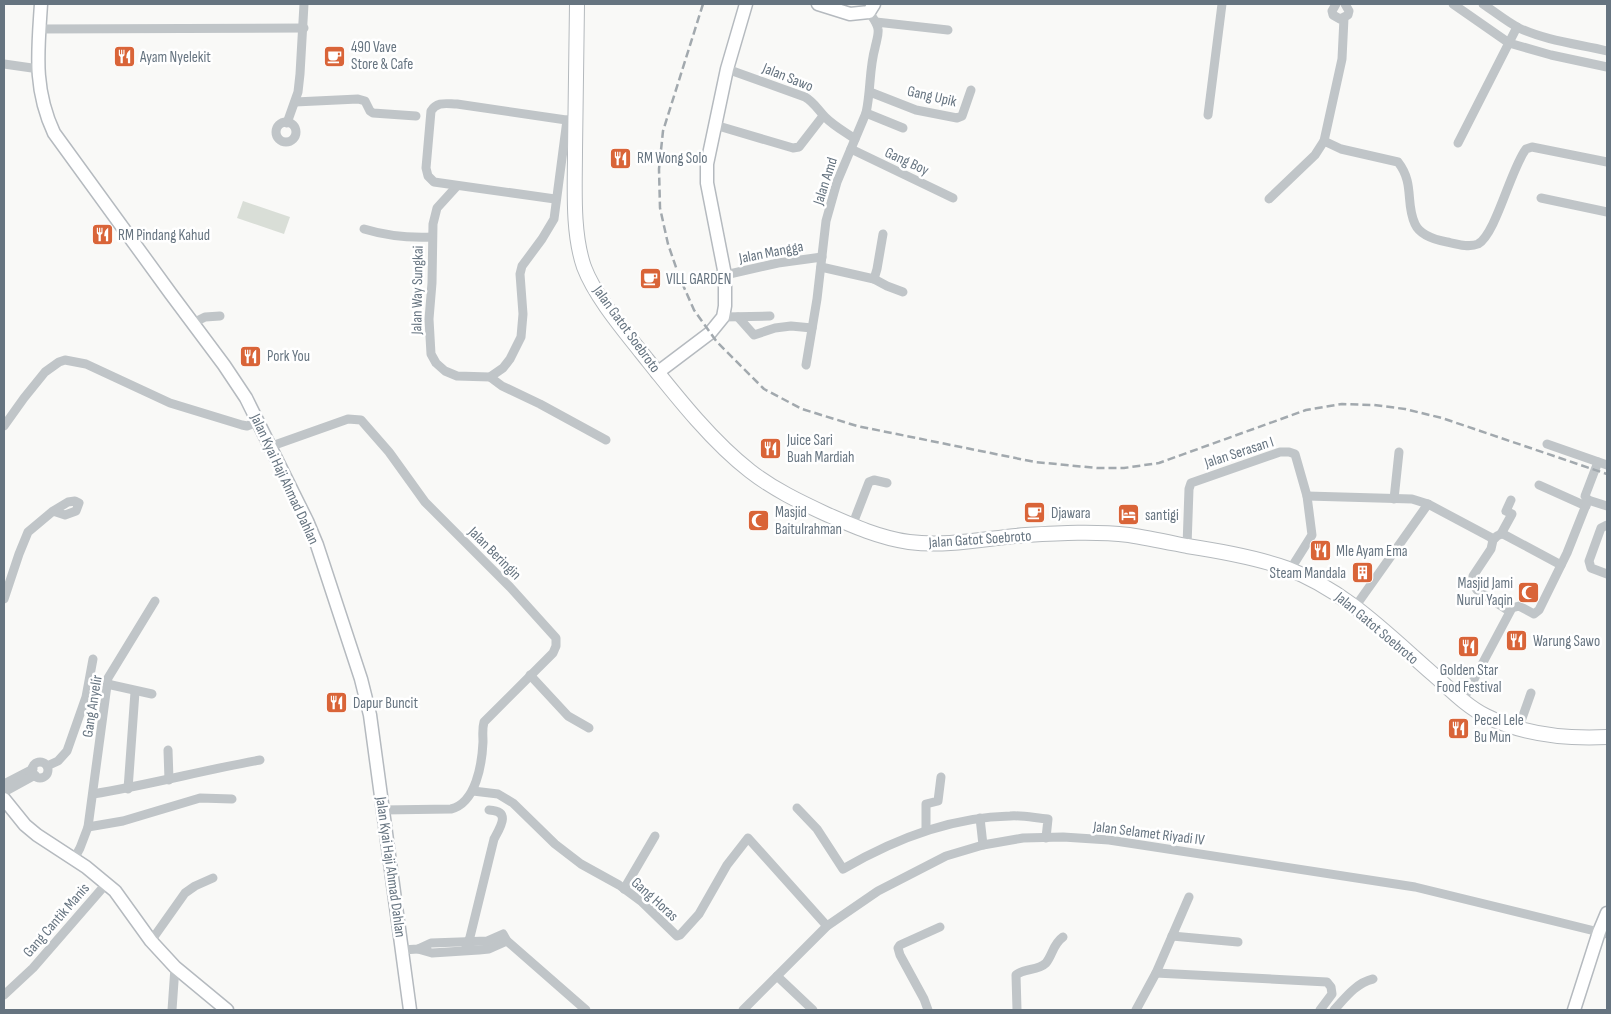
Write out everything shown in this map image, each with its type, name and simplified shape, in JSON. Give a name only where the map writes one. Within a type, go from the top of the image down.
[{"type":"main road","name":"Jalan Kyai Haji Ahmad Dahlan","points":[[42,4],[38,69],[39,86],[41,101],[54,133],[236,381],[307,521],[317,545],[361,679],[374,736],[410,1010]]},
{"type":"main road","name":"Jalan Gatot Soebroto","points":[[577,4],[572,121],[578,239],[584,266],[606,305],[658,373],[733,457],[752,473],[775,488],[852,526],[887,537],[918,542],[968,542],[1025,536],[1106,533],[1129,535],[1241,556],[1290,570],[1333,591],[1356,607],[1463,700],[1484,715],[1519,727],[1562,736],[1607,737]]},
{"type":"main road","points":[[658,373],[710,333],[723,317],[725,275],[707,183],[707,164],[727,69],[746,4]]},
{"type":"main road","points":[[818,4],[850,14],[873,13]]},
{"type":"main road","points":[[4,799],[25,825],[51,846],[74,859],[106,884],[122,900],[151,941],[175,967],[227,1010]]},
{"type":"main road","points":[[1574,1010],[1603,933],[1607,913]]},
{"type":"street","points":[[288,123],[295,102],[300,74],[304,4]]},
{"type":"street","points":[[1208,115],[1222,4]]},
{"type":"street","points":[[1452,4],[1509,43],[1542,53],[1607,67]]},
{"type":"street","points":[[1483,4],[1517,27],[1545,38],[1607,50]]},
{"type":"street","points":[[1333,5],[1333,15],[1340,19],[1344,18]]},
{"type":"street","points":[[1269,199],[1315,155],[1324,140],[1342,60],[1344,18],[1349,11],[1348,5]]},
{"type":"street","points":[[873,13],[948,30]]},
{"type":"street","name":"Jalan Amd","points":[[806,365],[826,220],[837,182],[866,113],[870,92],[870,72],[878,33],[873,13]]},
{"type":"street","points":[[1458,144],[1517,27]]},
{"type":"street","points":[[40,29],[304,28]]},
{"type":"street","points":[[4,64],[38,69]]},
{"type":"street","name":"Jalan Sawo","points":[[727,69],[805,97],[818,106],[824,116],[855,139]]},
{"type":"street","name":"Gang Upik","points":[[870,92],[916,110],[957,118],[962,116],[971,90]]},
{"type":"street","points":[[295,102],[358,99],[365,101],[373,113],[416,116]]},
{"type":"street","points":[[555,199],[434,182],[428,176],[426,168],[431,114],[434,106],[439,104],[457,104],[572,121],[555,199],[554,219],[522,266],[520,274],[520,292],[524,314],[521,337],[510,359],[503,368],[490,377],[502,386],[540,404],[606,440]]},
{"type":"street","points":[[866,113],[903,128]]},
{"type":"street","points":[[715,125],[793,148],[799,147],[824,116]]},
{"type":"street","points":[[1324,140],[1341,149],[1398,162],[1408,182],[1412,215],[1415,224],[1421,232],[1441,241],[1468,246],[1477,244],[1488,235],[1514,171],[1526,149],[1532,147],[1607,162]]},
{"type":"street","name":"Gang Boy","points":[[851,149],[953,198]]},
{"type":"street","name":"Jalan Way Sungkai","points":[[456,186],[437,208],[433,224],[432,283],[429,318],[432,354],[436,363],[445,371],[457,376],[490,377]]},
{"type":"street","points":[[1541,198],[1607,212]]},
{"type":"street","points":[[364,229],[403,238],[432,238]]},
{"type":"street","points":[[874,279],[883,234]]},
{"type":"street","points":[[821,262],[874,279],[903,292]]},
{"type":"street","name":"Jalan Mangga","points":[[725,275],[778,263],[821,262]]},
{"type":"street","points":[[193,323],[205,317],[220,316]]},
{"type":"street","points":[[723,317],[770,316]]},
{"type":"street","points":[[738,317],[754,335],[776,328],[791,326],[812,328]]},
{"type":"street","points":[[4,426],[46,372],[59,362],[65,360],[86,364],[179,405],[242,425],[247,426],[257,422]]},
{"type":"street","name":"Jalan Beringin","points":[[269,447],[348,419],[361,420],[389,452],[425,502],[553,633],[557,643],[554,650],[484,722],[481,760],[473,791]]},
{"type":"street","points":[[1547,444],[1607,465]]},
{"type":"street","name":"Jalan Serasan I","points":[[1187,546],[1189,489],[1191,483],[1280,452],[1289,452],[1295,454],[1307,496],[1312,536],[1290,570]]},
{"type":"street","points":[[1394,499],[1399,452]]},
{"type":"street","points":[[1463,700],[1509,611],[1519,606],[1530,613],[1537,613],[1561,565],[1587,503],[1585,496],[1587,487],[1598,462]]},
{"type":"street","points":[[852,526],[869,482],[874,480],[887,483]]},
{"type":"street","points":[[1539,485],[1587,503],[1607,506]]},
{"type":"street","points":[[1307,496],[1412,499],[1428,504],[1490,536],[1493,540]]},
{"type":"street","points":[[1509,611],[1474,586],[1472,576],[1491,549],[1493,540],[1501,534],[1512,514],[1506,511],[1512,500]]},
{"type":"street","points":[[1356,607],[1428,504]]},
{"type":"street","points":[[4,599],[25,538],[32,528],[53,511]]},
{"type":"street","points":[[1607,525],[1601,528],[1589,561],[1591,568],[1607,574]]},
{"type":"street","points":[[1501,534],[1561,565]]},
{"type":"street","name":"Gang Anyelir","points":[[74,859],[88,827],[106,684],[111,672],[155,601]]},
{"type":"street","points":[[4,792],[34,772],[35,765],[39,762],[47,766],[58,761],[64,755],[69,747],[86,697],[93,659]]},
{"type":"street","points":[[530,675],[568,716],[589,728]]},
{"type":"street","points":[[106,684],[135,692],[152,694]]},
{"type":"street","points":[[128,789],[135,692]]},
{"type":"street","points":[[1519,727],[1531,693]]},
{"type":"street","points":[[168,750],[169,780]]},
{"type":"street","points":[[93,794],[128,789],[206,770],[260,760]]},
{"type":"street","points":[[4,784],[34,772]]},
{"type":"street","points":[[926,830],[926,804],[938,801],[941,776]]},
{"type":"street","points":[[383,810],[451,809],[460,806],[473,791]]},
{"type":"street","name":"Gang Horas","points":[[473,791],[491,792],[508,799],[555,844],[582,864],[642,902],[672,933],[678,936],[699,914],[728,865],[748,838],[827,926]]},
{"type":"street","points":[[88,827],[123,821],[200,798],[232,799]]},
{"type":"street","points":[[798,808],[817,829],[843,869],[874,852],[926,830],[980,818],[1010,816],[1048,819],[1046,838]]},
{"type":"street","points":[[466,946],[494,839],[503,818],[502,814],[498,811],[489,810]]},
{"type":"street","points":[[980,818],[983,845]]},
{"type":"street","points":[[624,889],[655,836]]},
{"type":"street","name":"Jalan Selamet Riyadi IV","points":[[743,1010],[827,926],[878,892],[946,856],[983,845],[1024,838],[1063,837],[1110,840],[1415,887],[1603,933]]},
{"type":"street","points":[[151,941],[185,893],[213,878]]},
{"type":"street","name":"Gang Cantik Manis","points":[[4,995],[34,968],[106,884]]},
{"type":"street","points":[[1136,1010],[1156,973],[1189,897]]},
{"type":"street","points":[[928,1010],[898,948],[900,945],[940,927]]},
{"type":"street","points":[[402,950],[418,949],[430,943],[466,946],[487,941],[503,934],[508,941],[586,1010]]},
{"type":"street","points":[[1172,936],[1238,942]]},
{"type":"street","points":[[1017,1010],[1016,975],[1019,972],[1037,968],[1046,963],[1055,945],[1063,937]]},
{"type":"street","points":[[172,1010],[175,967]]},
{"type":"street","points":[[1156,973],[1326,982],[1330,984],[1332,994],[1320,1010]]},
{"type":"street","points":[[777,976],[813,1010]]},
{"type":"street","points":[[1334,1010],[1363,982],[1373,979]]},
{"type":"shaded area","points":[[243,201],[290,217],[284,234],[237,218]]},
{"type":"railway","points":[[703,4],[663,131],[659,169],[660,208],[668,244],[694,310],[717,342],[764,389],[802,409],[857,426],[1035,462],[1097,468],[1124,468],[1159,463],[1306,410],[1342,404],[1374,405],[1405,409],[1442,418],[1607,474]]},
{"type":"place","name":"490 Vave Store & Cafe","points":[[335,56]]},
{"type":"place","name":"Ayam Nyelekit","points":[[124,57]]},
{"type":"place","name":"RM Wong Solo","points":[[621,158]]},
{"type":"place","name":"RM Pindang Kahud","points":[[102,235]]},
{"type":"place","name":"VILL GARDEN","points":[[650,279]]},
{"type":"place","name":"Pork You","points":[[251,356]]},
{"type":"place","name":"Juice Sari Buah Mardiah","points":[[771,449]]},
{"type":"place","name":"Djawara","points":[[1035,513]]},
{"type":"place","name":"santigi","points":[[1129,515]]},
{"type":"place","name":"Masjid Baitulrahman","points":[[759,521]]},
{"type":"place","name":"MIe Ayam Ema","points":[[1320,551]]},
{"type":"place","name":"Steam Mandala","points":[[1362,573]]},
{"type":"place","name":"Masjid Jami Nurul Yaqin","points":[[1529,592]]},
{"type":"place","name":"Warung Sawo","points":[[1517,641]]},
{"type":"place","name":"Golden Star Food Festival","points":[[1469,647]]},
{"type":"place","name":"Dapur Buncit","points":[[337,703]]},
{"type":"place","name":"Pecel Lele Bu Mun","points":[[1458,729]]}]
